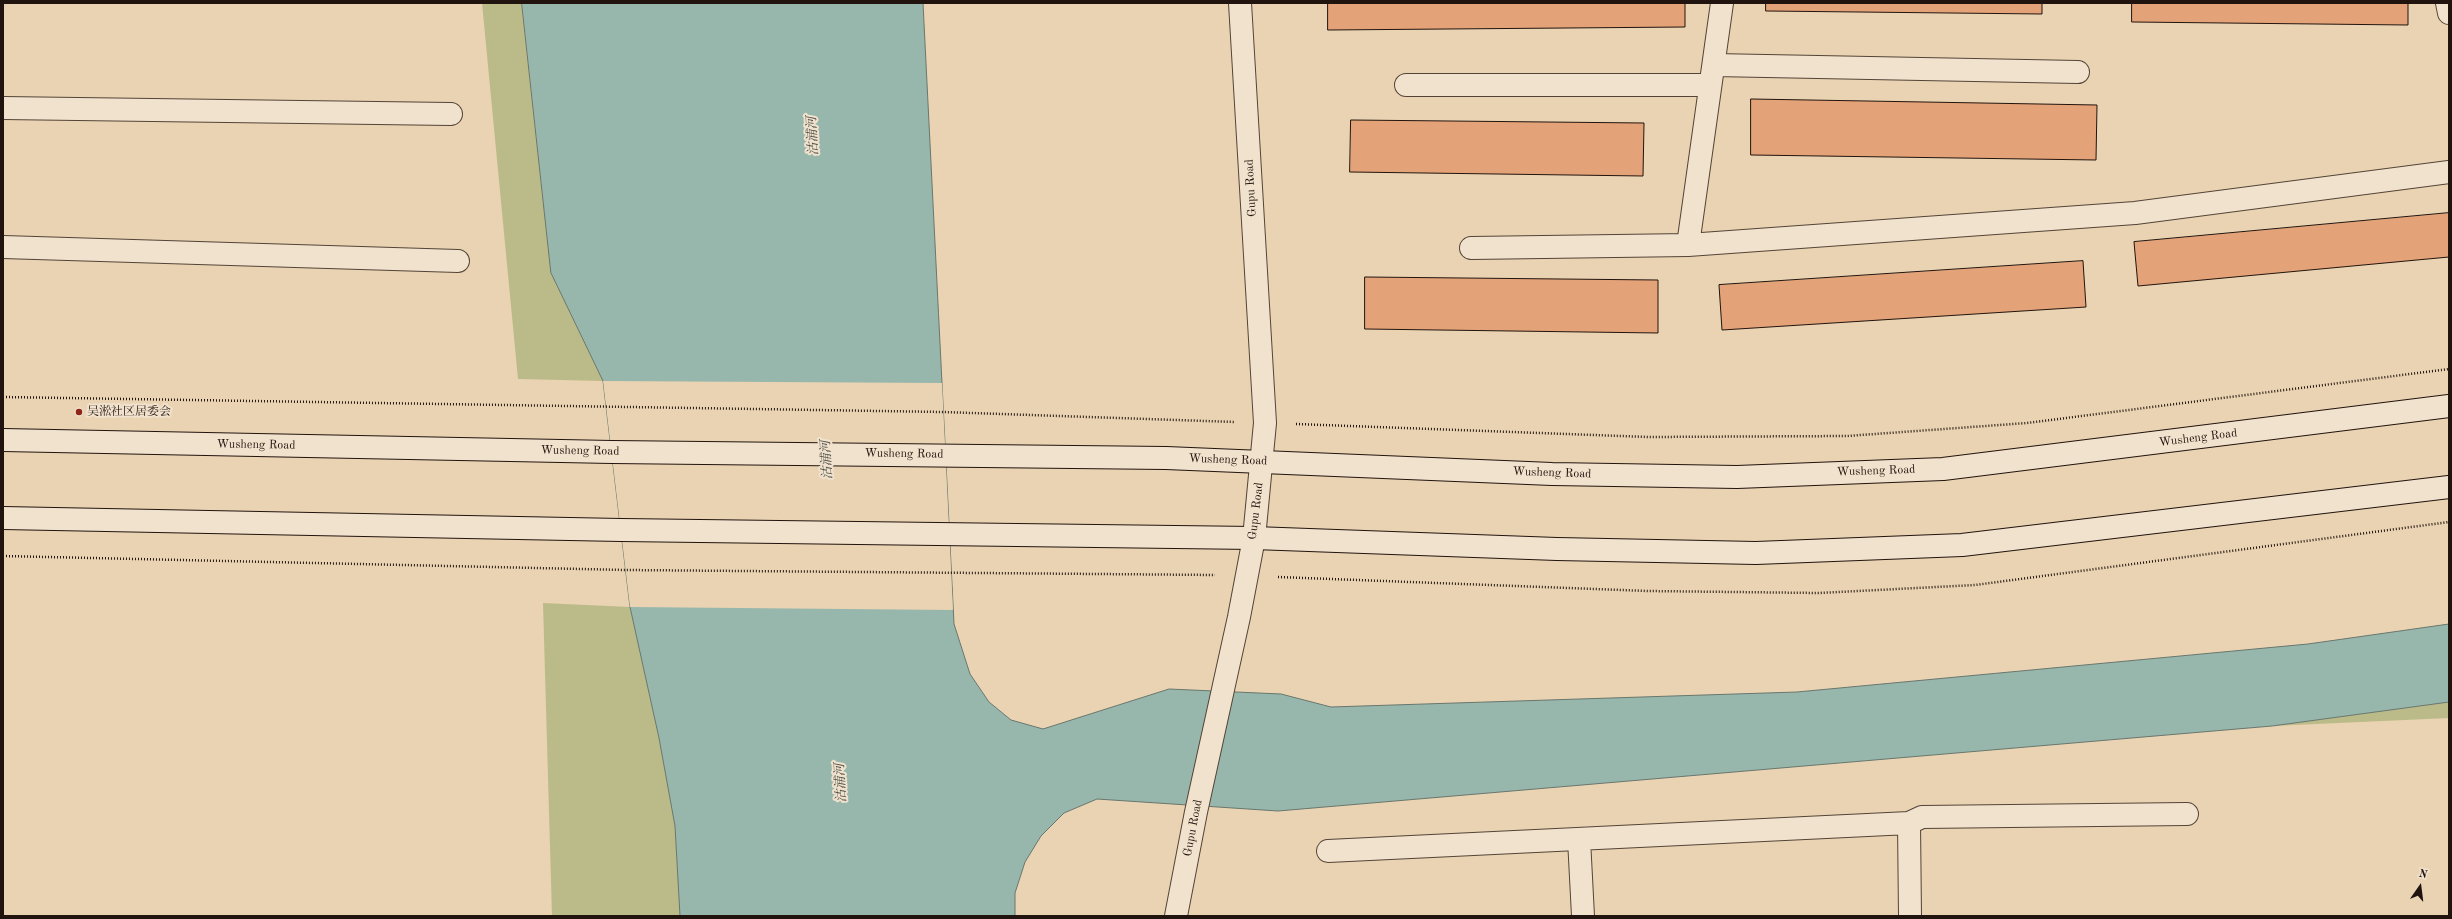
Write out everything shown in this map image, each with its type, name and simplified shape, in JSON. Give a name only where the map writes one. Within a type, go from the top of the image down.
[{"type":"main road","name":"Gupu Road","points":[[1176,916],[1196,812],[1254,538],[1265,423],[1240,3]]},
{"type":"main road","points":[[1688,245],[1722,3]]},
{"type":"main road","points":[[2447,3],[2449,13]]},
{"type":"main road","points":[[1406,85],[1712,75],[2078,72]]},
{"type":"main road","points":[[3,108],[451,114]]},
{"type":"main road","points":[[1470,248],[1688,245],[2135,213],[2449,172]]},
{"type":"main road","points":[[3,247],[458,261]]},
{"type":"main road","name":"Wusheng Road","points":[[3,440],[612,452],[946,455],[1262,461],[1552,474],[1737,477],[1943,469],[2449,406]]},
{"type":"main road","points":[[3,518],[621,530],[1254,538],[1550,548],[1756,552],[1962,545],[2449,487]]},
{"type":"main road","points":[[1328,851],[1909,823],[1922,817],[2187,814]]},
{"type":"main road","points":[[1909,823],[1910,916]]},
{"type":"main road","points":[[1579,839],[1583,916]]},
{"type":"path","points":[[3,397],[943,412],[1648,437],[1848,436],[2027,423],[2449,369]]},
{"type":"path","points":[[1216,582],[1225,538]]},
{"type":"path","points":[[3,556],[626,570],[951,572]]},
{"type":"green space","points":[[482,3],[522,3],[551,273],[603,381],[518,379]]},
{"type":"green space","points":[[543,603],[630,607],[659,738],[675,826],[680,916],[552,916]]},
{"type":"green space","points":[[2449,702],[2449,718],[2272,726]]},
{"type":"water","name":"沽浦河","points":[[522,3],[923,3],[954,624],[970,674],[989,702],[1011,720],[1043,729],[1169,689],[1281,694],[1331,707],[1797,692],[2308,644],[2449,624],[2449,702],[2272,726],[1278,811],[1097,799],[1064,813],[1041,836],[1025,862],[1015,893],[1015,916],[680,916],[675,826],[659,738],[630,607],[603,381],[551,273]]},
{"type":"pier","points":[[603,381],[942,383],[953,610],[630,607]]},
{"type":"building","points":[[1328,3],[1685,3],[1685,27],[1328,30]]},
{"type":"building","points":[[1766,3],[2042,3],[2042,14],[1766,11]]},
{"type":"building","points":[[2132,3],[2408,3],[2408,25],[2132,22]]},
{"type":"building","points":[[1751,99],[2097,105],[2096,160],[1751,155]]},
{"type":"building","points":[[1351,120],[1644,123],[1643,176],[1350,172]]},
{"type":"building","points":[[2449,213],[2449,257],[2138,286],[2134,242]]},
{"type":"building","points":[[2083,261],[2086,307],[1722,330],[1719,285]]},
{"type":"building","points":[[1365,277],[1658,280],[1658,333],[1365,329]]},
{"type":"place","name":"吴淞社区居委会","points":[[79,412]]}]
